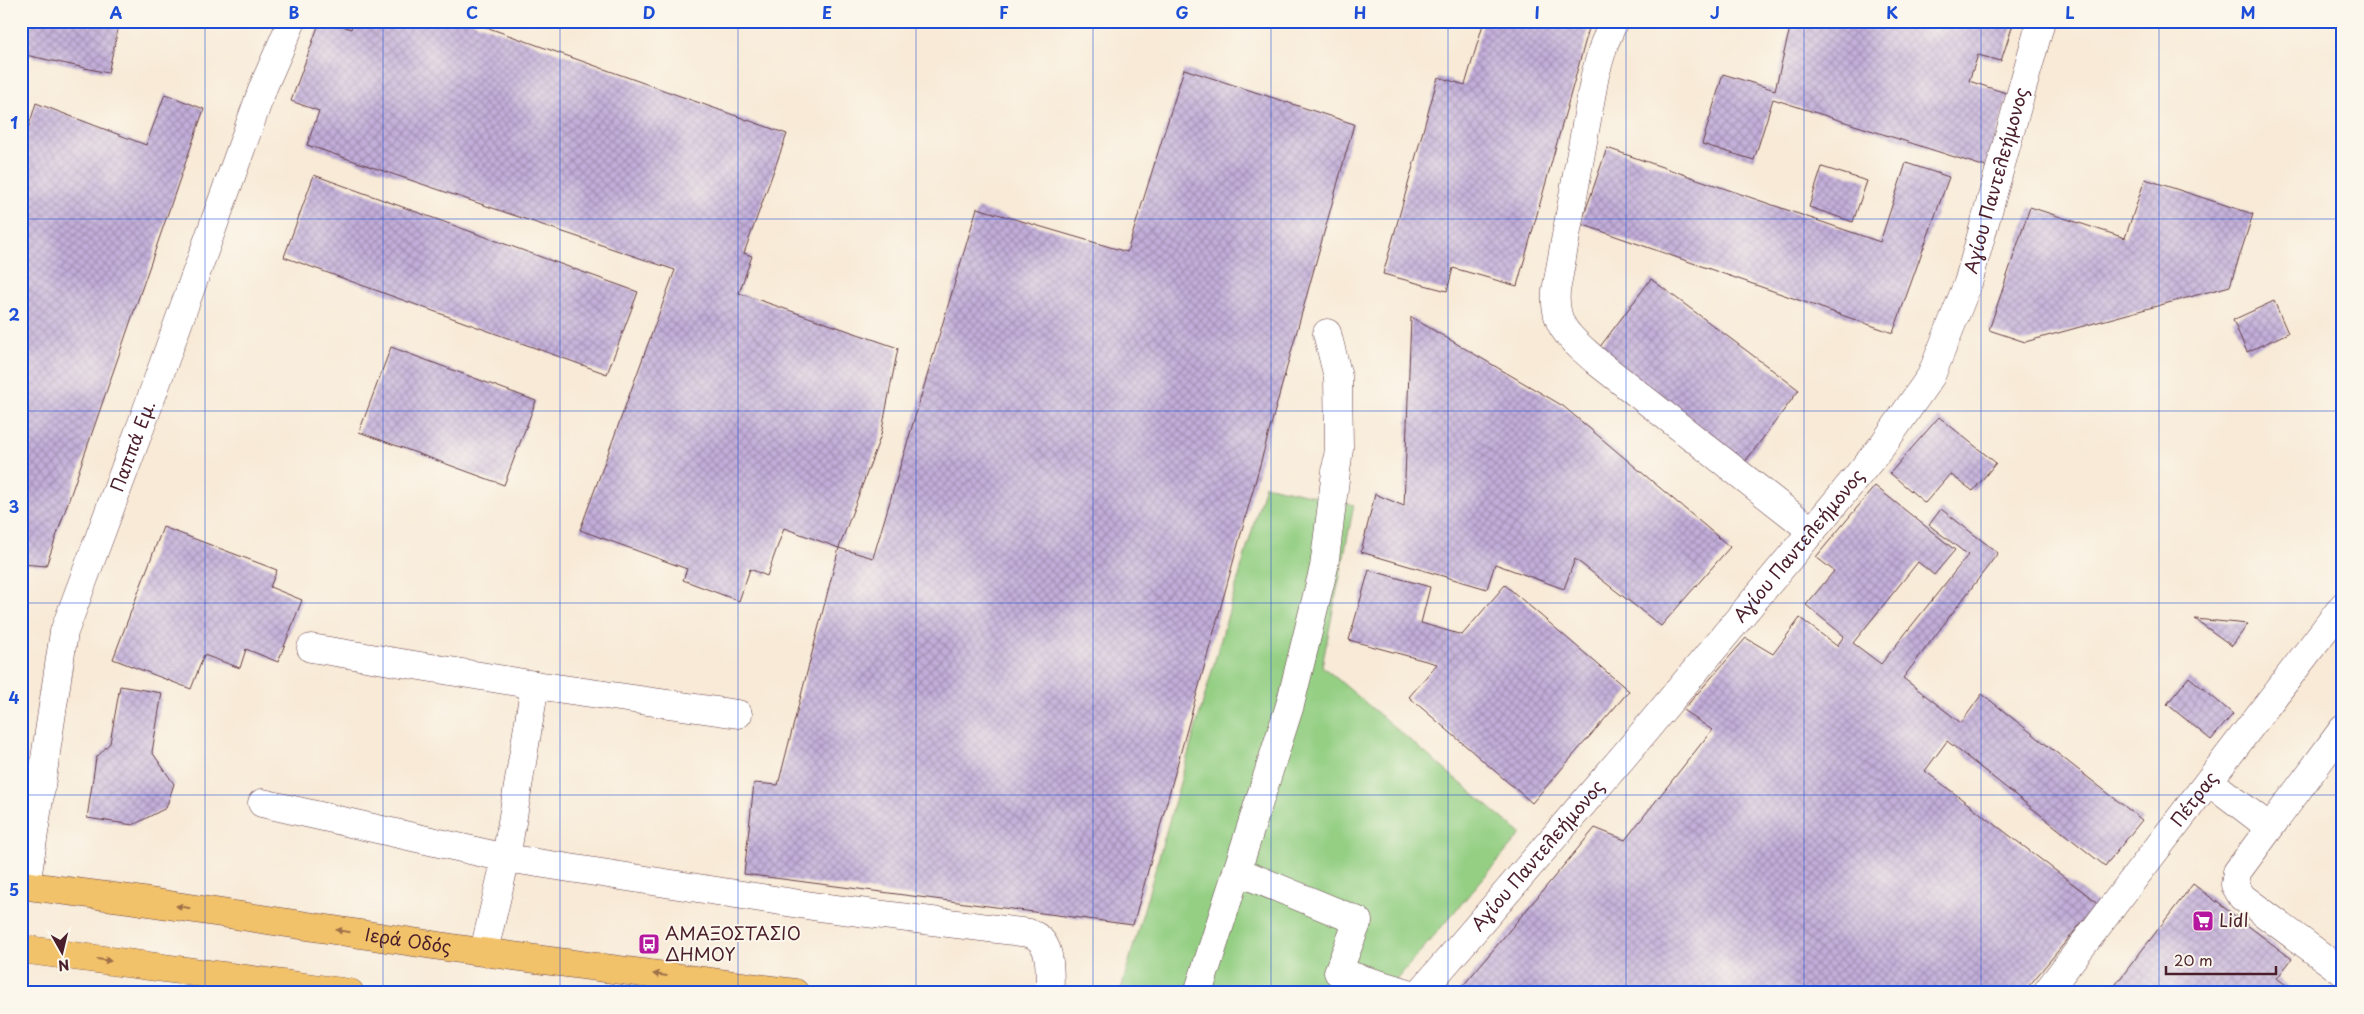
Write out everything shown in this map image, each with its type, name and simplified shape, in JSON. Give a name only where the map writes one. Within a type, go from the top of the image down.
[{"type":"main road","name":"Ιερά Οδός","points":[[24,886],[138,900],[484,952],[795,993]]},
{"type":"main road","points":[[21,949],[350,993]]},
{"type":"street","name":"Παππά Εμ.","points":[[24,886],[64,632],[145,415],[264,85],[292,21]]},
{"type":"street","points":[[1614,21],[1604,44],[1595,75],[1556,291],[1557,314],[1561,325],[1568,335],[1597,362],[1812,531]]},
{"type":"street","name":"Αγίου Παντελεήμονος","points":[[1420,993],[1629,749],[1812,531],[1882,446],[1930,376],[1968,283],[2041,21]]},
{"type":"street","points":[[1198,993],[1290,705],[1324,566],[1339,448],[1338,377],[1327,333]]},
{"type":"street","name":"Πέτρας","points":[[2046,993],[2343,606]]},
{"type":"street","points":[[310,648],[535,686],[738,714]]},
{"type":"street","points":[[484,952],[506,858],[535,686]]},
{"type":"street","points":[[2343,729],[2237,872],[2235,884],[2242,897],[2343,972]]},
{"type":"street","points":[[2209,781],[2269,827]]},
{"type":"street","points":[[262,803],[506,858],[819,907],[1029,934],[1037,936],[1048,950],[1050,993]]},
{"type":"street","points":[[1237,871],[1358,921],[1338,972],[1408,993]]},
{"type":"green space","points":[[1265,485],[1354,505],[1322,666],[1521,834],[1397,979],[1389,993],[1120,993]]},
{"type":"building","points":[[21,21],[120,21],[108,73],[21,54]]},
{"type":"building","points":[[320,21],[329,21],[351,29],[353,21],[469,21],[787,134],[744,253],[752,256],[739,293],[898,348],[881,435],[839,548],[784,528],[767,576],[750,569],[739,601],[683,580],[687,569],[580,530],[675,270],[307,145],[319,111],[291,101]]},
{"type":"building","points":[[1484,21],[1591,21],[1517,286],[1453,268],[1447,291],[1383,274],[1438,77],[1465,85]]},
{"type":"building","points":[[1769,21],[2014,21],[2001,61],[1978,55],[1969,81],[2009,94],[1986,167],[1773,99],[1754,160],[1702,144],[1723,74],[1775,90],[1790,28]]},
{"type":"building","points":[[1184,69],[1354,124],[1133,925],[744,874],[754,783],[778,785],[839,548],[873,558],[977,208],[1127,252]]},
{"type":"building","points":[[165,94],[204,109],[46,566],[21,564],[21,151],[36,103],[146,145]]},
{"type":"building","points":[[1607,148],[1880,242],[1906,163],[1949,177],[1893,333],[1581,224]]},
{"type":"building","points":[[1822,167],[1867,181],[1853,222],[1809,207]]},
{"type":"building","points":[[314,175],[638,292],[607,374],[284,257]]},
{"type":"building","points":[[2145,179],[2253,214],[2230,286],[2025,342],[1989,330],[2030,207],[2125,238]]},
{"type":"building","points":[[1651,279],[1799,390],[1742,466],[1593,356]]},
{"type":"building","points":[[2274,301],[2288,333],[2247,352],[2233,320]]},
{"type":"building","points":[[1411,317],[1563,406],[1730,547],[1661,626],[1575,559],[1564,589],[1495,564],[1487,589],[1361,552],[1375,494],[1404,506]]},
{"type":"building","points":[[391,347],[536,401],[504,485],[359,432]]},
{"type":"building","points":[[1939,417],[1996,463],[1973,491],[1950,474],[1925,503],[1890,473]]},
{"type":"building","points":[[1875,486],[1955,550],[1934,575],[1918,562],[1853,643],[1881,664],[1968,555],[1929,525],[1941,509],[1998,553],[1903,678],[1961,723],[1982,694],[2142,820],[2105,866],[1947,741],[1925,771],[2098,903],[2023,993],[1457,993],[1595,828],[1625,840],[1712,730],[1683,710],[1746,638],[1773,654],[1800,618],[1837,646],[1844,636],[1806,605],[1834,571],[1816,557]]},
{"type":"building","points":[[163,527],[277,570],[270,587],[302,600],[278,662],[246,649],[240,668],[204,655],[191,689],[113,659]]},
{"type":"building","points":[[1369,570],[1430,587],[1421,623],[1462,635],[1505,585],[1629,691],[1532,803],[1409,697],[1437,664],[1349,640]]},
{"type":"building","points":[[2195,619],[2248,624],[2232,646]]},
{"type":"building","points":[[2189,677],[2233,714],[2211,740],[2167,704]]},
{"type":"building","points":[[120,686],[162,693],[152,752],[174,784],[166,808],[133,825],[87,818],[96,758],[110,743]]},
{"type":"building","name":"Lidl","points":[[2193,884],[2292,959],[2277,978],[2296,993],[2109,993]]},
{"type":"place","name":"Lidl","points":[[2203,921]]},
{"type":"place","name":"ΑΜΑΞΟΣΤΑΣΙΟ ΔΗΜΟΥ","points":[[649,944]]}]
